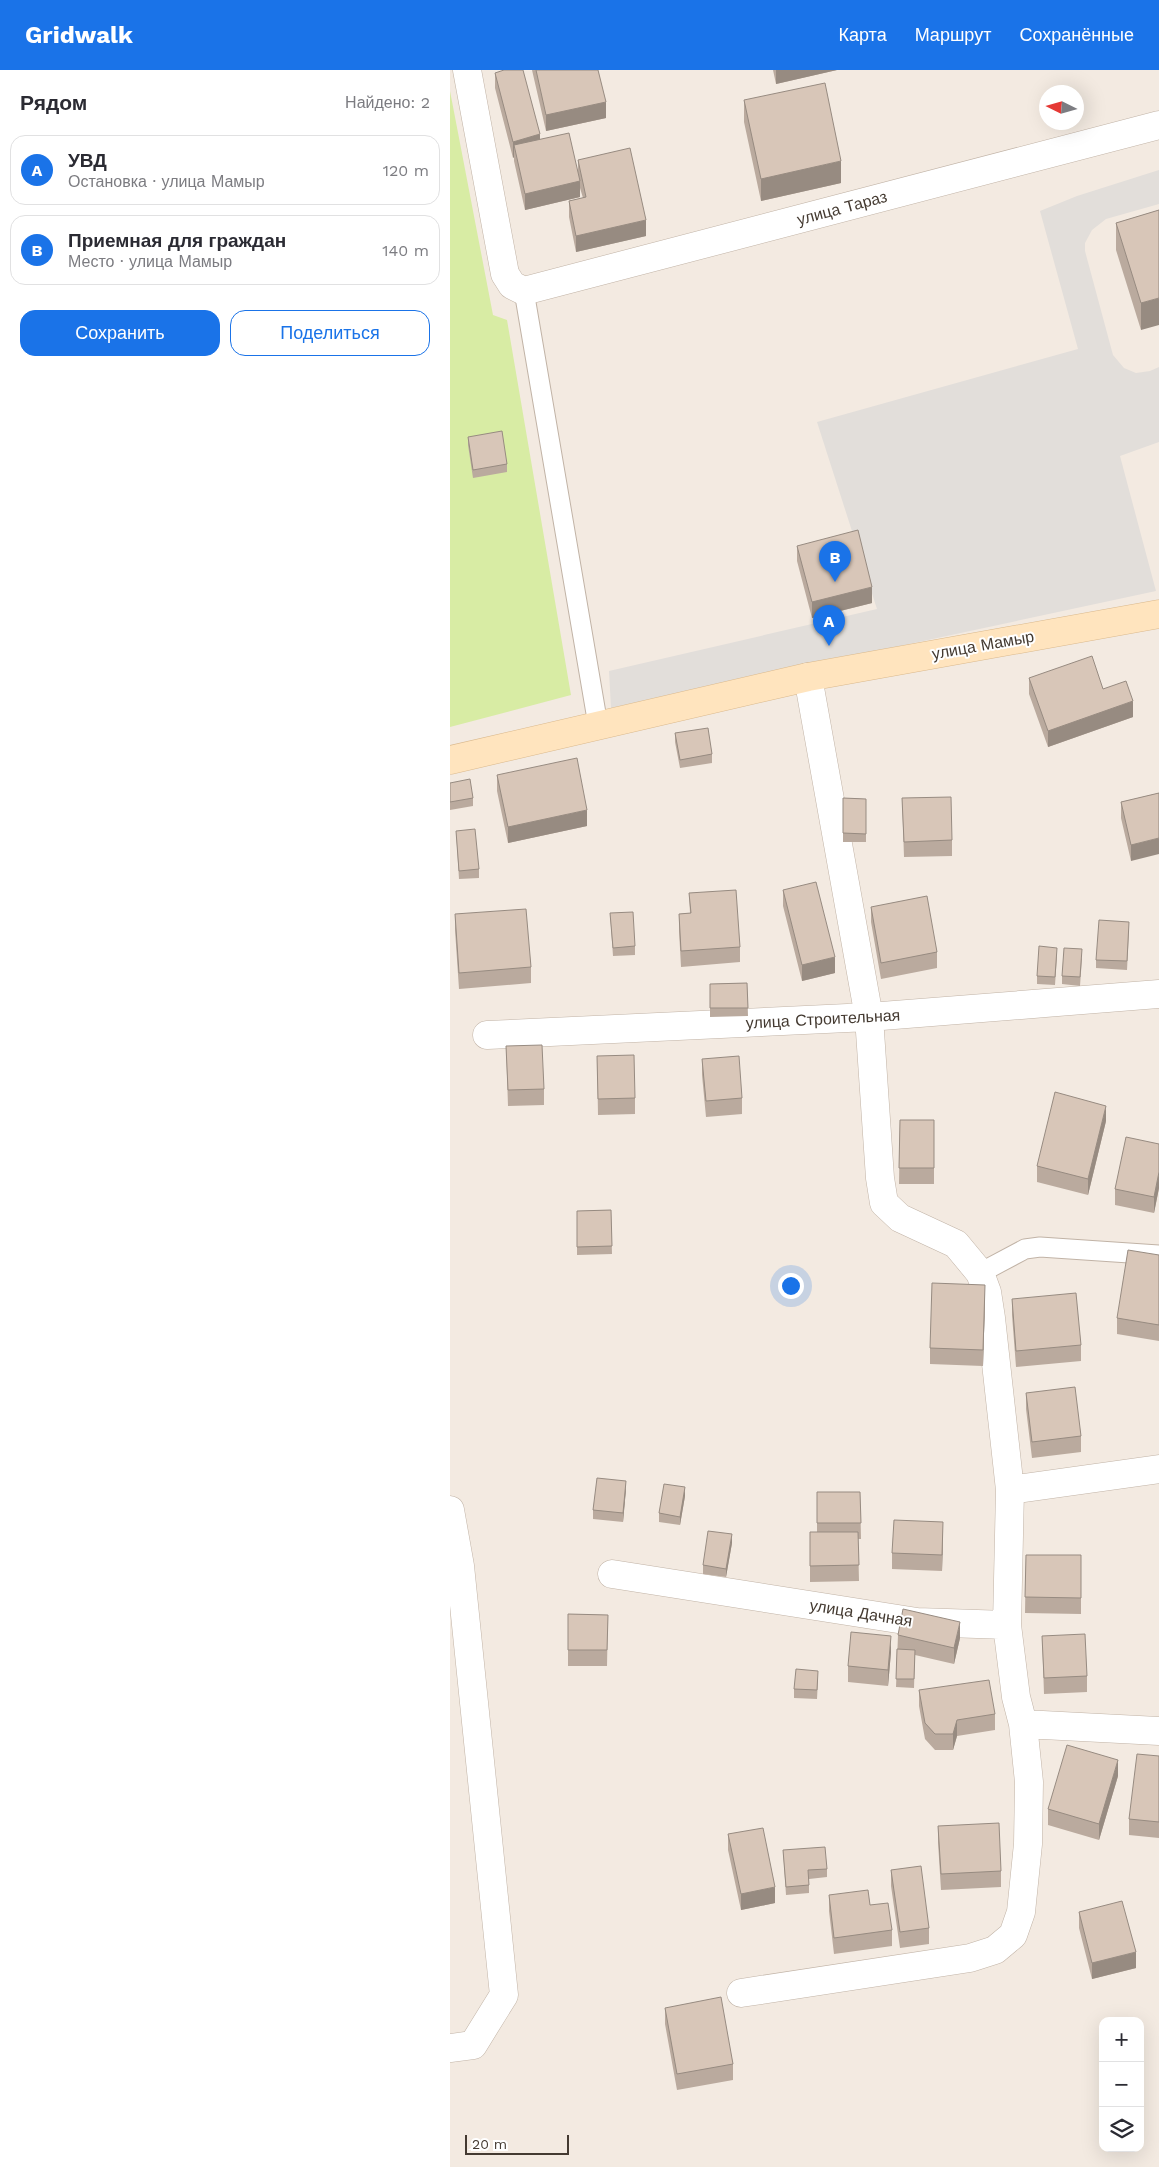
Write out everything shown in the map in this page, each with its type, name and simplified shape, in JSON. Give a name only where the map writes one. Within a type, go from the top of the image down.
[{"type":"street","points":[[467,70],[505,274],[512,285],[524,291]]},
{"type":"street","name":"улица Тараз","points":[[524,291],[1159,125]]},
{"type":"street","name":"улица Мамыр","points":[[450,760],[808,677],[1159,614]]},
{"type":"street","points":[[741,1993],[970,1958],[995,1950],[1013,1935],[1021,1912],[1028,1844],[1029,1782],[1023,1724],[1016,1697],[1007,1626],[1010,1490],[991,1318],[980,1273],[956,1244],[900,1218],[884,1203],[880,1178],[869,1017],[808,677]]},
{"type":"street","name":"улица Строительная","points":[[487,1035],[869,1017],[1159,994]]},
{"type":"street","points":[[1010,1490],[1159,1470]]},
{"type":"street","points":[[450,1510],[460,1566],[504,1995],[473,2045],[450,2048]]},
{"type":"street","name":"улица Дачная","points":[[612,1574],[917,1622],[1007,1626]]},
{"type":"street","points":[[1023,1724],[1159,1731]]},
{"type":"lane","points":[[524,291],[598,725]]},
{"type":"lane","points":[[980,1273],[1026,1249],[1040,1247],[1159,1255]]},
{"type":"green space","points":[[450,91],[493,315],[507,320],[571,695],[450,727]]},
{"type":"shaded area","points":[[1159,170],[1159,204],[1106,219],[1092,230],[1085,243],[1085,251],[1113,355],[1124,368],[1136,373],[1150,371],[1159,367],[1159,442],[1120,456],[1156,591],[611,708],[609,671],[877,609],[817,422],[1078,349],[1040,211],[1077,196]]},
{"type":"building","points":[[504,70],[523,70],[540,134],[513,142],[495,73]]},
{"type":"building","points":[[536,70],[598,70],[606,102],[546,115]]},
{"type":"building","points":[[825,83],[841,161],[761,179],[744,100]]},
{"type":"building","points":[[569,133],[580,181],[525,194],[514,145]]},
{"type":"building","points":[[630,148],[646,220],[576,236],[569,201],[586,197],[578,160]]},
{"type":"building","points":[[1159,210],[1159,298],[1141,303],[1116,223]]},
{"type":"building","points":[[502,431],[507,464],[473,470],[468,437]]},
{"type":"building","points":[[858,530],[872,587],[812,602],[797,546]]},
{"type":"building","points":[[1092,656],[1103,689],[1126,681],[1133,701],[1048,731],[1029,678]]},
{"type":"building","points":[[708,728],[712,754],[680,760],[675,733]]},
{"type":"building","points":[[577,758],[587,810],[508,827],[497,775]]},
{"type":"building","points":[[470,779],[473,798],[450,802],[450,783]]},
{"type":"building","points":[[1159,793],[1159,838],[1131,845],[1121,802]]},
{"type":"building","points":[[951,797],[952,840],[904,842],[902,798]]},
{"type":"building","points":[[843,798],[866,799],[866,834],[843,833]]},
{"type":"building","points":[[475,829],[479,869],[459,871],[456,831]]},
{"type":"building","points":[[816,882],[835,957],[802,965],[783,890]]},
{"type":"building","points":[[736,890],[740,947],[681,951],[679,914],[691,913],[689,893]]},
{"type":"building","points":[[927,896],[937,952],[881,963],[871,907]]},
{"type":"building","points":[[526,909],[531,967],[459,973],[455,914]]},
{"type":"building","points":[[633,912],[635,946],[613,948],[610,913]]},
{"type":"building","points":[[1099,920],[1129,922],[1127,961],[1096,960]]},
{"type":"building","points":[[1039,946],[1057,948],[1055,977],[1037,976]]},
{"type":"building","points":[[1064,948],[1082,949],[1080,977],[1062,976]]},
{"type":"building","points":[[747,983],[748,1008],[710,1008],[710,984]]},
{"type":"building","points":[[542,1045],[544,1089],[508,1090],[506,1046]]},
{"type":"building","points":[[634,1055],[635,1098],[598,1099],[597,1056]]},
{"type":"building","points":[[739,1056],[742,1098],[706,1101],[702,1059]]},
{"type":"building","points":[[1055,1092],[1106,1106],[1088,1179],[1037,1166]]},
{"type":"building","points":[[900,1120],[934,1120],[934,1168],[899,1168]]},
{"type":"building","points":[[1126,1137],[1159,1144],[1159,1172],[1154,1197],[1115,1189]]},
{"type":"building","points":[[611,1210],[612,1246],[577,1247],[577,1211]]},
{"type":"building","points":[[1128,1250],[1159,1255],[1159,1325],[1117,1318]]},
{"type":"building","points":[[932,1283],[985,1285],[983,1350],[930,1348]]},
{"type":"building","points":[[1076,1293],[1081,1345],[1016,1351],[1012,1299]]},
{"type":"building","points":[[1075,1387],[1081,1436],[1032,1442],[1026,1393]]},
{"type":"building","points":[[597,1478],[626,1481],[623,1513],[593,1510]]},
{"type":"building","points":[[664,1484],[685,1487],[680,1517],[659,1513]]},
{"type":"building","points":[[817,1492],[860,1492],[861,1523],[817,1523]]},
{"type":"building","points":[[894,1520],[943,1522],[942,1555],[892,1553]]},
{"type":"building","points":[[708,1531],[732,1534],[726,1569],[703,1565]]},
{"type":"building","points":[[810,1532],[858,1532],[859,1565],[810,1566]]},
{"type":"building","points":[[1026,1555],[1081,1555],[1081,1598],[1025,1597]]},
{"type":"building","points":[[903,1609],[960,1622],[954,1648],[898,1635]]},
{"type":"building","points":[[568,1614],[608,1615],[607,1650],[568,1650]]},
{"type":"building","points":[[851,1632],[891,1636],[888,1670],[848,1666]]},
{"type":"building","points":[[1085,1634],[1087,1676],[1044,1678],[1042,1636]]},
{"type":"building","points":[[897,1649],[915,1650],[914,1679],[896,1679]]},
{"type":"building","points":[[796,1669],[818,1671],[817,1690],[794,1689]]},
{"type":"building","points":[[989,1680],[995,1714],[957,1720],[953,1734],[935,1734],[925,1723],[919,1690]]},
{"type":"building","points":[[1067,1745],[1118,1760],[1099,1824],[1048,1809]]},
{"type":"building","points":[[1137,1754],[1159,1756],[1159,1822],[1129,1819]]},
{"type":"building","points":[[999,1823],[1001,1871],[941,1874],[938,1826]]},
{"type":"building","points":[[763,1828],[775,1887],[741,1894],[728,1834]]},
{"type":"building","points":[[825,1847],[827,1869],[808,1870],[809,1885],[786,1887],[783,1850]]},
{"type":"building","points":[[921,1866],[929,1928],[900,1932],[891,1870]]},
{"type":"building","points":[[868,1890],[870,1905],[888,1903],[892,1930],[834,1938],[829,1895]]},
{"type":"building","points":[[1122,1901],[1136,1952],[1092,1963],[1079,1912]]},
{"type":"building","points":[[721,1997],[733,2064],[677,2074],[665,2008]]},
{"type":"place","name":"Приемная для граждан","points":[[835,582]]},
{"type":"place","name":"УВД","points":[[829,646]]}]
